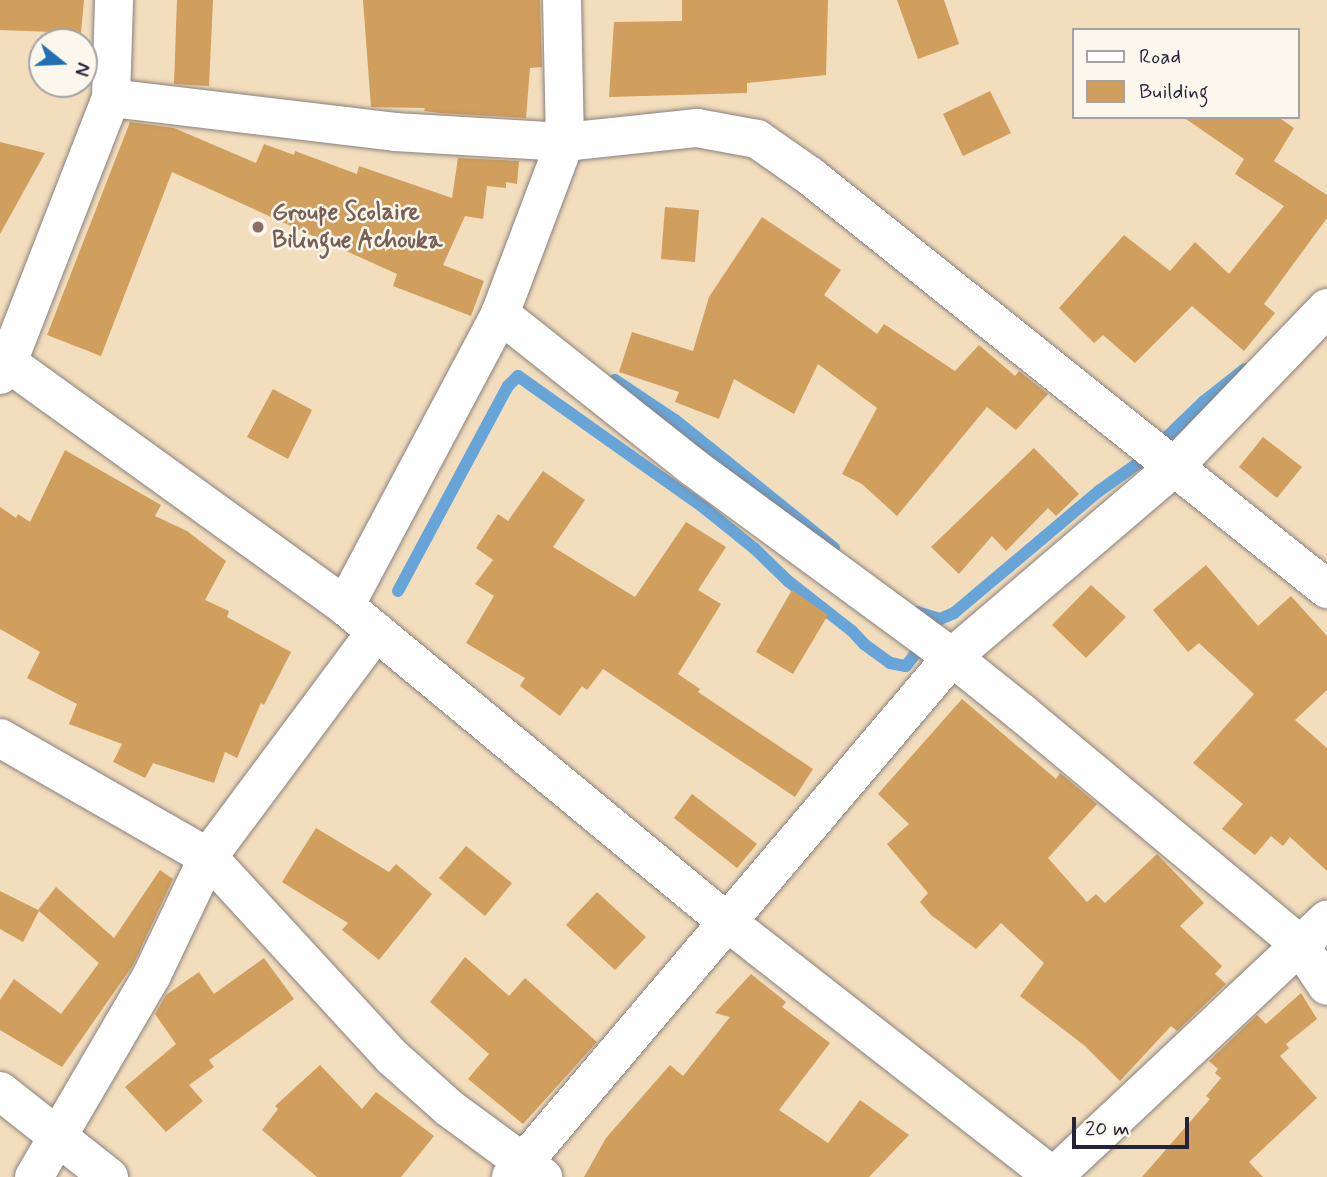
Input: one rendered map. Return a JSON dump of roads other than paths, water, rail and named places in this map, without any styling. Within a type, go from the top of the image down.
[{"type":"street","points":[[114,0],[111,98],[3,365],[345,606],[726,921],[1054,1177],[1313,932]]},
{"type":"street","points":[[345,606],[500,314],[565,142],[562,0]]},
{"type":"street","points":[[111,98],[395,132],[565,142],[697,128],[757,139],[810,176],[1327,589]]},
{"type":"street","points":[[0,738],[208,857],[391,1057],[526,1173],[726,921],[952,657],[1173,468],[1327,308]]},
{"type":"street","points":[[500,314],[693,467],[952,657],[1177,839],[1313,932],[1327,986]]},
{"type":"street","points":[[34,1177],[152,975],[208,857],[376,632]]},
{"type":"street","points":[[0,1091],[109,1177]]},
{"type":"waterway","points":[[917,612],[940,619],[954,613],[1099,491],[1144,459],[1203,402],[1245,369]]},
{"type":"waterway","points":[[398,591],[508,386],[518,376],[703,507],[755,549],[788,581],[890,663],[906,666],[924,642]]},
{"type":"waterway","points":[[615,380],[675,420],[834,548]]},
{"type":"place","name":"Groupe Scolaire Bilingue Achouka","points":[[258,227]]}]
